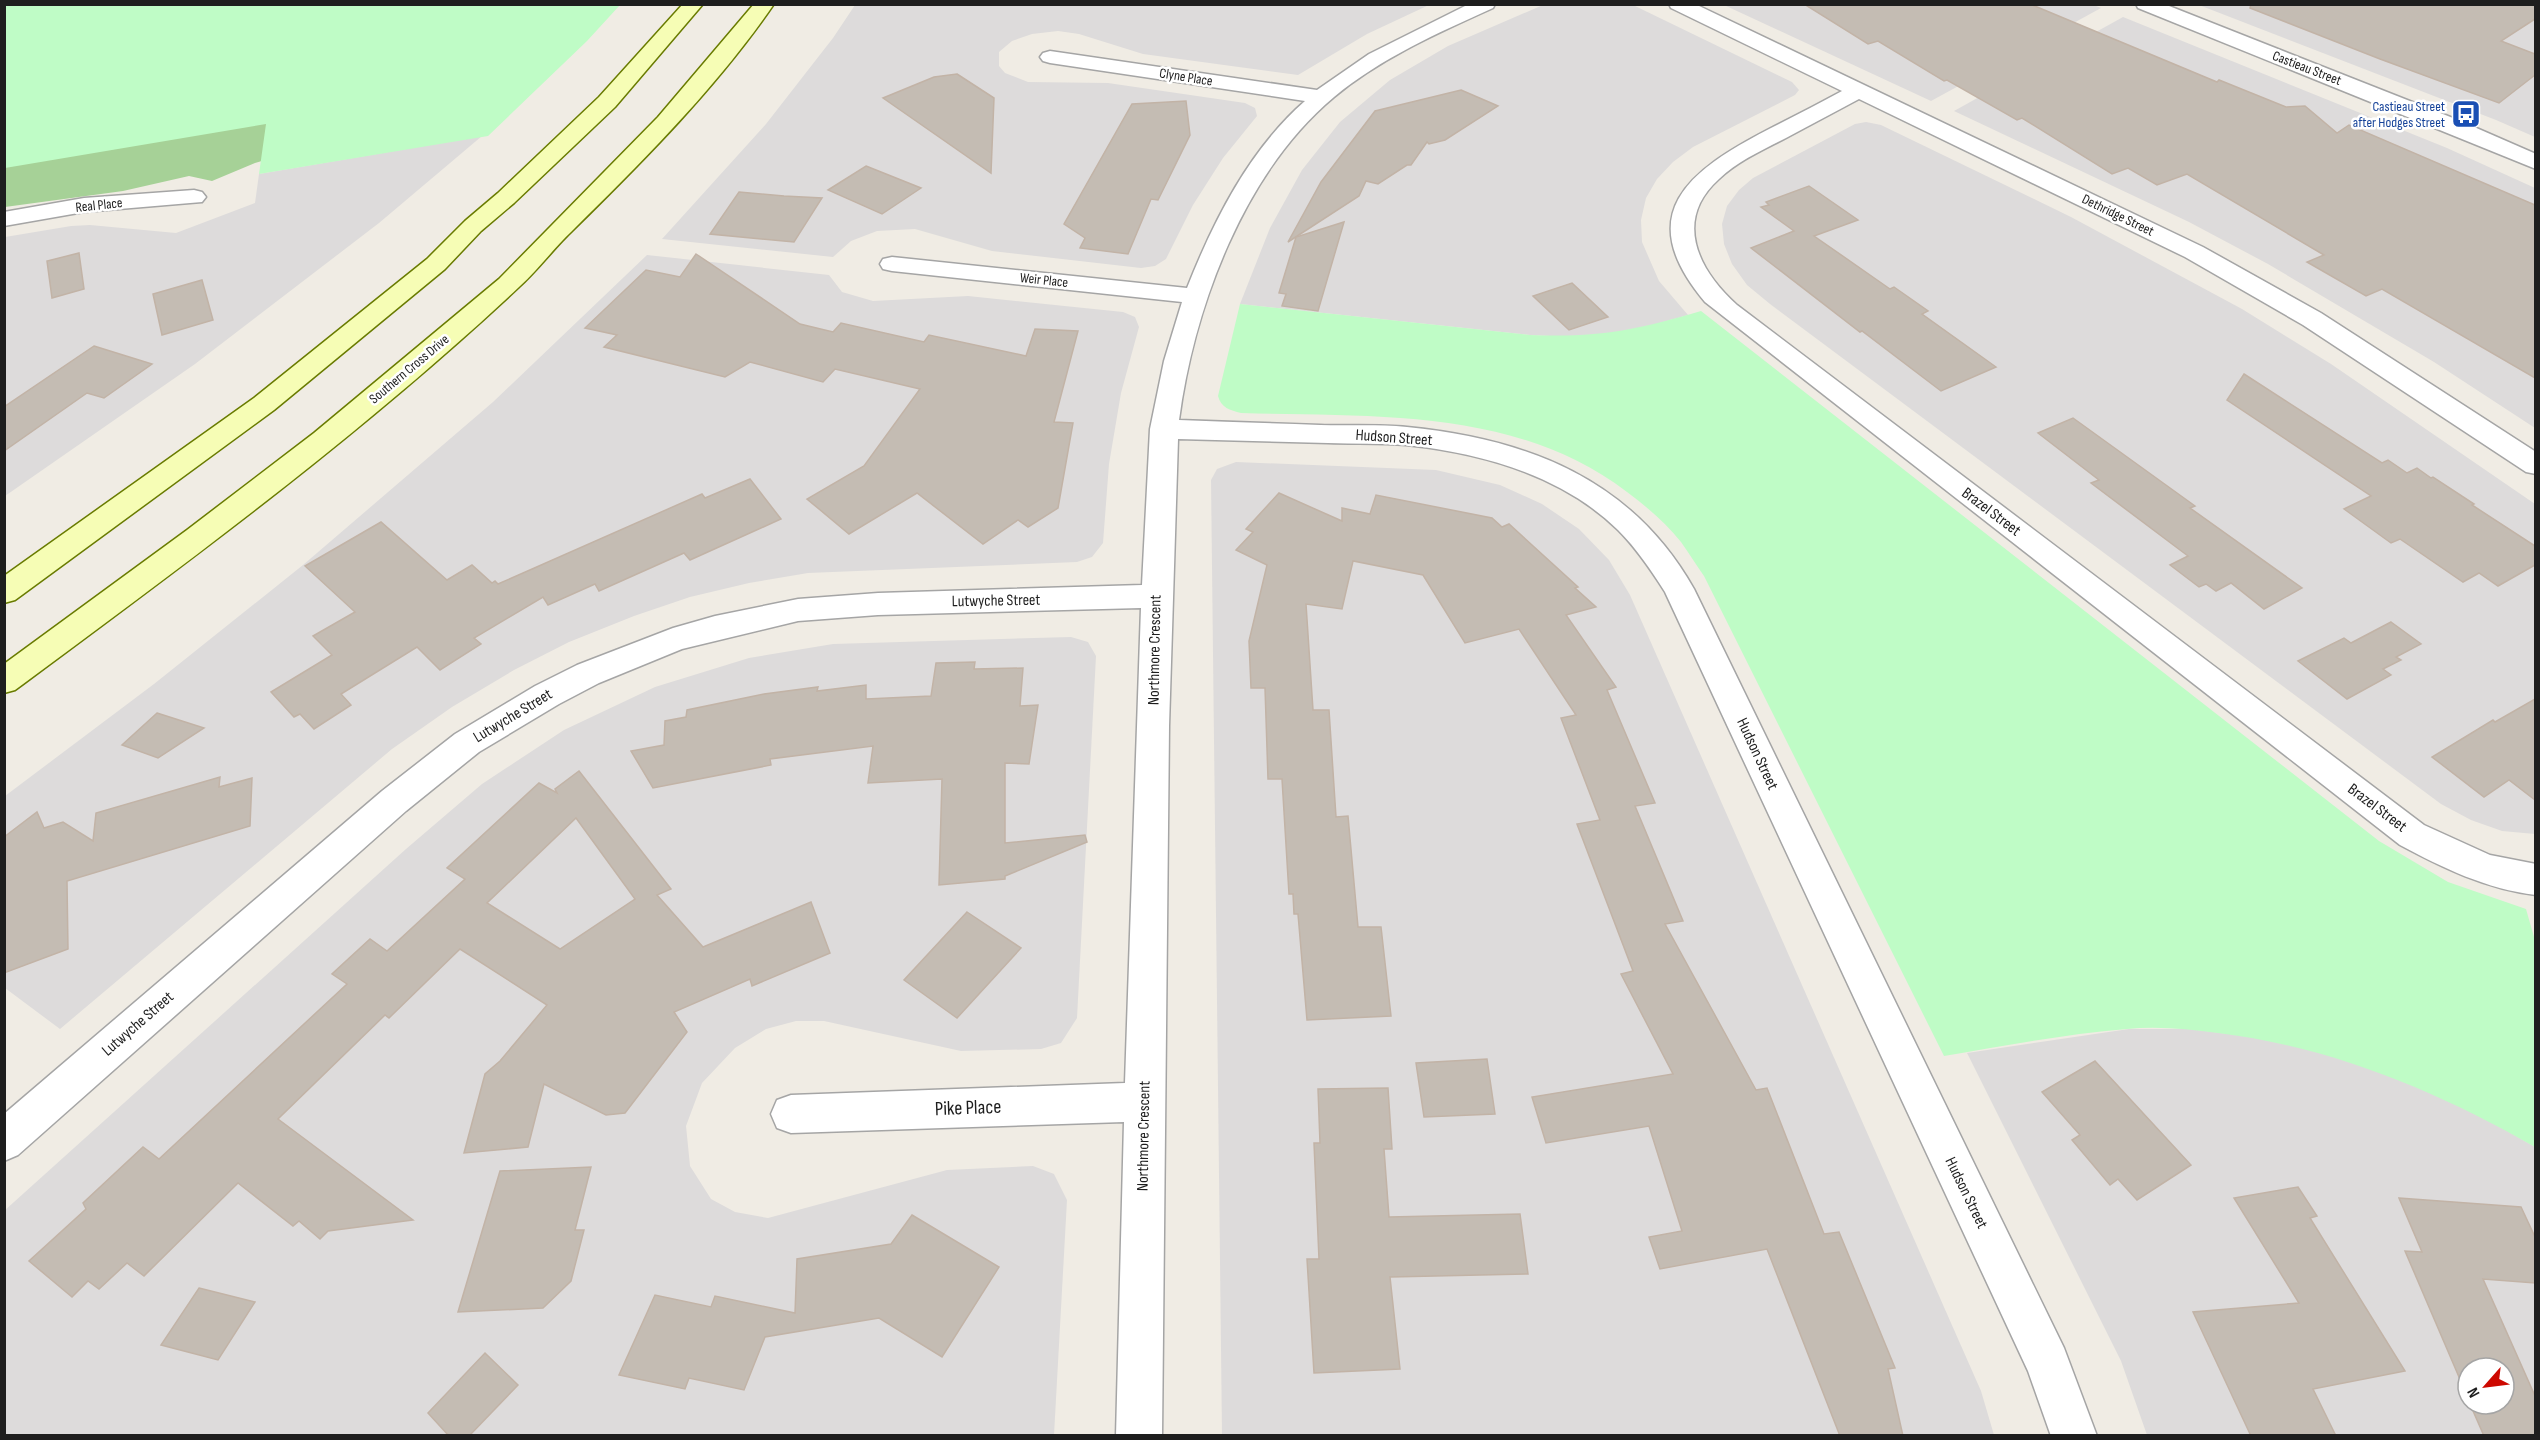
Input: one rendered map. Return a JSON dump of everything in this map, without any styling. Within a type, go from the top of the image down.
[{"type":"main road","points":[[4,591],[40,568],[264,404],[436,264],[473,226],[607,102],[694,4]]},
{"type":"main road","name":"Southern Cross Drive","points":[[4,681],[199,538],[419,362],[510,282],[554,235],[635,156],[727,54],[765,4]]},
{"type":"main road","points":[[4,580],[40,568]]},
{"type":"main road","points":[[4,657],[71,633]]},
{"type":"street","name":"Northmore Crescent","points":[[1139,1436],[1156,596],[1164,429],[1170,394],[1196,296],[1211,259],[1246,189],[1282,136],[1321,97],[1360,68],[1404,41],[1486,4]]},
{"type":"street","name":"Dethridge Street","points":[[1678,4],[2194,252],[2312,319],[2535,465]]},
{"type":"street","name":"Castieau Street","points":[[2145,4],[2450,124],[2535,162]]},
{"type":"street","name":"Clyne Place","points":[[1050,57],[1321,97]]},
{"type":"street","name":"Brazel Street","points":[[1859,91],[1731,158],[1704,180],[1694,192],[1682,218],[1682,247],[1695,276],[1728,310],[2412,835],[2465,863],[2523,879],[2535,880]]},
{"type":"street","name":"Real Place","points":[[4,219],[84,205],[194,197]]},
{"type":"street","name":"Weir Place","points":[[892,264],[1196,296]]},
{"type":"street","name":"Hudson Street","points":[[1164,429],[1404,436],[1470,445],[1531,463],[1560,475],[1586,489],[1632,524],[1666,566],[1679,589],[2048,1364],[2074,1436]]},
{"type":"street","name":"Lutwyche Street","points":[[4,1141],[394,801],[467,743],[547,695],[588,674],[673,640],[715,628],[798,610],[878,604],[1156,596]]},
{"type":"street","name":"Pike Place","points":[[791,1114],[1145,1102]]},
{"type":"shaded area","points":[[2091,4],[2101,8],[1931,101],[1724,5]]},
{"type":"shaded area","points":[[855,5],[1429,5],[1367,34],[1298,75],[1143,54],[1079,34],[1058,31],[1032,34],[1012,41],[999,52],[999,66],[1005,73],[1028,82],[1108,83],[1245,103],[1255,108],[1257,116],[1223,158],[1193,205],[1166,259],[1155,266],[1141,268],[992,251],[915,229],[877,231],[851,241],[833,257],[662,239],[766,124],[833,38]]},
{"type":"shaded area","points":[[1543,5],[1633,5],[1792,82],[1799,90],[1795,95],[1693,147],[1673,162],[1657,179],[1646,198],[1641,220],[1642,242],[1659,281],[1688,315],[1642,328],[1609,334],[1570,337],[1530,335],[1240,304],[1270,228],[1302,170],[1340,122],[1390,80],[1448,46]]},
{"type":"shaded area","points":[[2199,5],[2535,5],[2535,137],[2496,120]]},
{"type":"shaded area","points":[[2123,17],[2447,148],[2535,188],[2535,428],[2434,362],[2268,264],[2189,222],[1954,111]]},
{"type":"shaded area","points":[[1866,122],[1881,125],[2071,217],[2242,309],[2331,364],[2535,504],[2535,834],[2502,831],[2471,820],[2441,804],[1747,285],[1732,264],[1724,244],[1722,224],[1727,206],[1739,190],[1753,178],[1855,124]]},
{"type":"shaded area","points":[[482,136],[379,223],[195,364],[5,496],[5,237],[90,225],[176,233],[255,203],[259,174]]},
{"type":"shaded area","points":[[647,255],[829,275],[842,292],[873,301],[968,296],[1123,312],[1135,317],[1139,327],[1121,393],[1109,464],[1103,543],[1092,557],[1077,562],[808,573],[749,583],[690,597],[569,642],[514,670],[452,707],[392,749],[60,1029],[5,988],[5,796],[154,684],[303,565],[493,402]]},
{"type":"shaded area","points":[[1236,462],[1436,470],[1500,485],[1542,504],[1579,529],[1609,560],[1630,595],[1981,1391],[1994,1435],[1222,1435],[1211,480],[1217,469]]},
{"type":"shaded area","points":[[1071,637],[1088,642],[1096,656],[1077,1018],[1061,1043],[1041,1049],[961,1051],[824,1021],[796,1021],[766,1029],[735,1048],[702,1083],[686,1126],[690,1166],[711,1199],[735,1212],[768,1218],[947,1170],[1033,1166],[1054,1174],[1067,1200],[1054,1435],[5,1435],[4,1211],[406,849],[482,784],[564,730],[655,687],[749,658],[833,644]]},
{"type":"shaded area","points":[[2129,1029],[2189,1029],[2254,1037],[2324,1053],[2407,1082],[2487,1119],[2535,1147],[2535,1435],[2147,1435],[2121,1361],[1967,1053]]},
{"type":"green space","points":[[5,4],[620,5],[587,41],[488,136],[259,174],[266,124],[5,168]]},
{"type":"green space","points":[[324,109],[320,144],[255,163],[212,181],[189,176],[123,191],[5,207],[5,166]]},
{"type":"green space","points":[[1240,304],[1554,336],[1597,334],[1636,328],[1701,311],[2379,841],[2448,882],[2526,909],[2536,944],[2535,1147],[2460,1108],[2382,1074],[2302,1049],[2218,1033],[2172,1028],[2127,1029],[2058,1037],[1944,1056],[1704,576],[1669,528],[1627,492],[1584,464],[1538,444],[1491,431],[1442,422],[1392,417],[1241,413],[1226,408],[1218,396]]},
{"type":"building","points":[[1804,4],[2030,4],[2217,82],[2219,80],[2286,107],[2305,106],[2337,133],[2349,125],[2535,205],[2535,378],[2382,289],[2366,296],[2307,262],[2324,255],[2187,174],[2157,185],[2128,168],[2112,174],[2022,118],[2017,120],[1947,80],[1944,81],[1878,41],[1868,44]]},
{"type":"building","points":[[2251,4],[2535,4],[2535,19],[2501,41],[2535,54],[2535,75],[2499,103],[2250,8]]},
{"type":"building","points":[[957,74],[994,98],[991,173],[883,98],[934,77]]},
{"type":"building","points":[[1461,90],[1498,106],[1445,140],[1429,144],[1427,142],[1411,165],[1407,165],[1378,184],[1366,181],[1359,196],[1288,242],[1321,182],[1375,111]]},
{"type":"building","points":[[1186,101],[1190,135],[1158,200],[1151,199],[1128,254],[1080,248],[1085,238],[1064,224],[1132,104]]},
{"type":"building","points":[[866,166],[921,188],[882,214],[828,190]]},
{"type":"building","points":[[1809,186],[1858,220],[1814,236],[1890,289],[1894,287],[1928,311],[1922,314],[1996,367],[1941,391],[1751,248],[1794,231],[1761,207],[1769,205],[1766,202]]},
{"type":"building","points":[[739,192],[822,198],[794,242],[710,234]]},
{"type":"building","points":[[1344,222],[1318,311],[1282,306],[1286,294],[1279,293],[1296,237]]},
{"type":"building","points":[[79,253],[84,289],[52,298],[47,261]]},
{"type":"building","points":[[696,254],[800,324],[833,332],[841,323],[924,342],[929,335],[1026,356],[1035,329],[1078,331],[1054,422],[1073,423],[1058,508],[1028,527],[1018,520],[983,544],[917,493],[849,534],[807,499],[864,466],[920,389],[835,369],[823,382],[750,362],[725,377],[604,347],[617,335],[585,328],[646,270],[680,277]]},
{"type":"building","points":[[202,280],[213,320],[162,335],[153,294]]},
{"type":"building","points":[[1572,283],[1608,317],[1569,330],[1533,296]]},
{"type":"building","points":[[94,346],[152,364],[104,398],[87,393],[4,451],[4,407]]},
{"type":"building","points":[[2244,374],[2382,463],[2388,460],[2407,473],[2417,468],[2431,478],[2433,477],[2535,546],[2535,565],[2498,586],[2479,573],[2463,582],[2400,539],[2391,543],[2344,509],[2371,496],[2227,400]]},
{"type":"building","points":[[2073,418],[2195,506],[2190,508],[2302,588],[2264,609],[2231,583],[2216,591],[2206,584],[2199,587],[2170,565],[2188,556],[2091,483],[2099,480],[2038,433]]},
{"type":"building","points":[[750,479],[781,519],[690,560],[684,553],[599,591],[595,584],[548,605],[543,597],[474,638],[481,644],[440,670],[417,647],[341,694],[351,705],[314,729],[300,714],[294,717],[271,692],[332,655],[313,636],[355,612],[305,566],[381,522],[447,580],[472,565],[492,583],[495,581],[498,584],[702,494],[705,498]]},
{"type":"building","points":[[1279,493],[1342,521],[1342,508],[1370,514],[1376,495],[1492,518],[1502,527],[1509,524],[1578,587],[1575,588],[1596,607],[1566,615],[1616,687],[1607,690],[1655,803],[1635,806],[1683,921],[1665,924],[1756,1090],[1767,1088],[1824,1234],[1839,1232],[1895,1368],[1888,1369],[1903,1436],[1840,1436],[1767,1249],[1660,1269],[1649,1237],[1682,1231],[1649,1126],[1546,1143],[1532,1097],[1673,1074],[1621,974],[1633,971],[1577,824],[1600,820],[1561,718],[1576,715],[1519,629],[1465,643],[1423,575],[1353,561],[1342,609],[1306,604],[1313,710],[1329,710],[1336,817],[1348,816],[1358,927],[1381,927],[1391,1016],[1307,1020],[1298,914],[1294,914],[1293,894],[1289,894],[1282,779],[1268,779],[1265,688],[1251,688],[1249,641],[1267,565],[1236,550],[1253,532],[1246,529]]},
{"type":"building","points":[[2391,622],[2421,644],[2396,657],[2401,660],[2383,669],[2391,675],[2347,699],[2298,661],[2344,638],[2351,643]]},
{"type":"building","points":[[975,662],[974,669],[1023,668],[1020,706],[1038,705],[1029,764],[1005,763],[1005,843],[1085,835],[1087,842],[1005,876],[1005,879],[939,885],[942,779],[868,783],[873,746],[770,759],[771,765],[653,788],[631,751],[664,745],[665,721],[686,717],[687,710],[764,694],[818,687],[817,691],[866,685],[866,699],[931,696],[936,663]]},
{"type":"building","points":[[2535,699],[2535,800],[2509,780],[2484,797],[2432,757],[2493,720],[2495,722]]},
{"type":"building","points":[[157,713],[204,728],[158,758],[122,745]]},
{"type":"building","points":[[579,771],[671,889],[657,895],[703,947],[811,902],[830,953],[752,986],[750,979],[674,1012],[687,1032],[625,1113],[606,1115],[544,1084],[528,1147],[464,1153],[485,1074],[500,1061],[547,1005],[460,949],[389,1018],[385,1015],[278,1119],[413,1220],[328,1231],[320,1239],[299,1221],[293,1226],[238,1183],[144,1276],[127,1263],[99,1289],[88,1281],[72,1297],[29,1261],[86,1209],[83,1203],[143,1147],[159,1159],[347,984],[332,974],[370,939],[387,951],[465,879],[447,868],[539,783],[557,793],[555,789]],"holes":[[[576,818],[635,899],[560,949],[487,903]]]},
{"type":"building","points":[[220,777],[219,787],[252,778],[250,826],[67,881],[68,949],[4,973],[4,837],[37,812],[44,828],[63,822],[93,841],[96,813]]},
{"type":"building","points":[[967,912],[1021,948],[957,1018],[904,980]]},
{"type":"building","points":[[1487,1059],[1495,1114],[1424,1117],[1416,1063]]},
{"type":"building","points":[[2095,1061],[2191,1165],[2137,1200],[2118,1179],[2110,1185],[2072,1140],[2080,1135],[2042,1092]]},
{"type":"building","points":[[1388,1088],[1392,1149],[1384,1149],[1389,1217],[1520,1214],[1528,1274],[1390,1277],[1400,1369],[1314,1373],[1307,1259],[1319,1259],[1314,1143],[1320,1143],[1318,1089]]},
{"type":"building","points":[[591,1167],[575,1230],[584,1230],[571,1281],[543,1308],[458,1312],[500,1171]]},
{"type":"building","points":[[2298,1187],[2317,1216],[2310,1218],[2405,1371],[2313,1389],[2336,1436],[2251,1436],[2193,1312],[2299,1303],[2234,1198]]},
{"type":"building","points":[[2399,1198],[2521,1207],[2535,1237],[2535,1283],[2483,1279],[2535,1396],[2535,1436],[2484,1436],[2475,1416],[2516,1416],[2516,1356],[2456,1356],[2456,1370],[2405,1251],[2422,1252]]},
{"type":"building","points":[[912,1215],[999,1267],[942,1357],[879,1318],[765,1337],[744,1390],[689,1378],[685,1389],[619,1375],[655,1295],[711,1307],[715,1296],[795,1313],[797,1259],[891,1244]]},
{"type":"building","points":[[199,1288],[255,1302],[218,1360],[161,1345]]},
{"type":"building","points":[[485,1353],[518,1385],[469,1436],[449,1436],[428,1413]]},
{"type":"place","name":"Castieau Street after Hodges Street","points":[[2466,114]]}]
